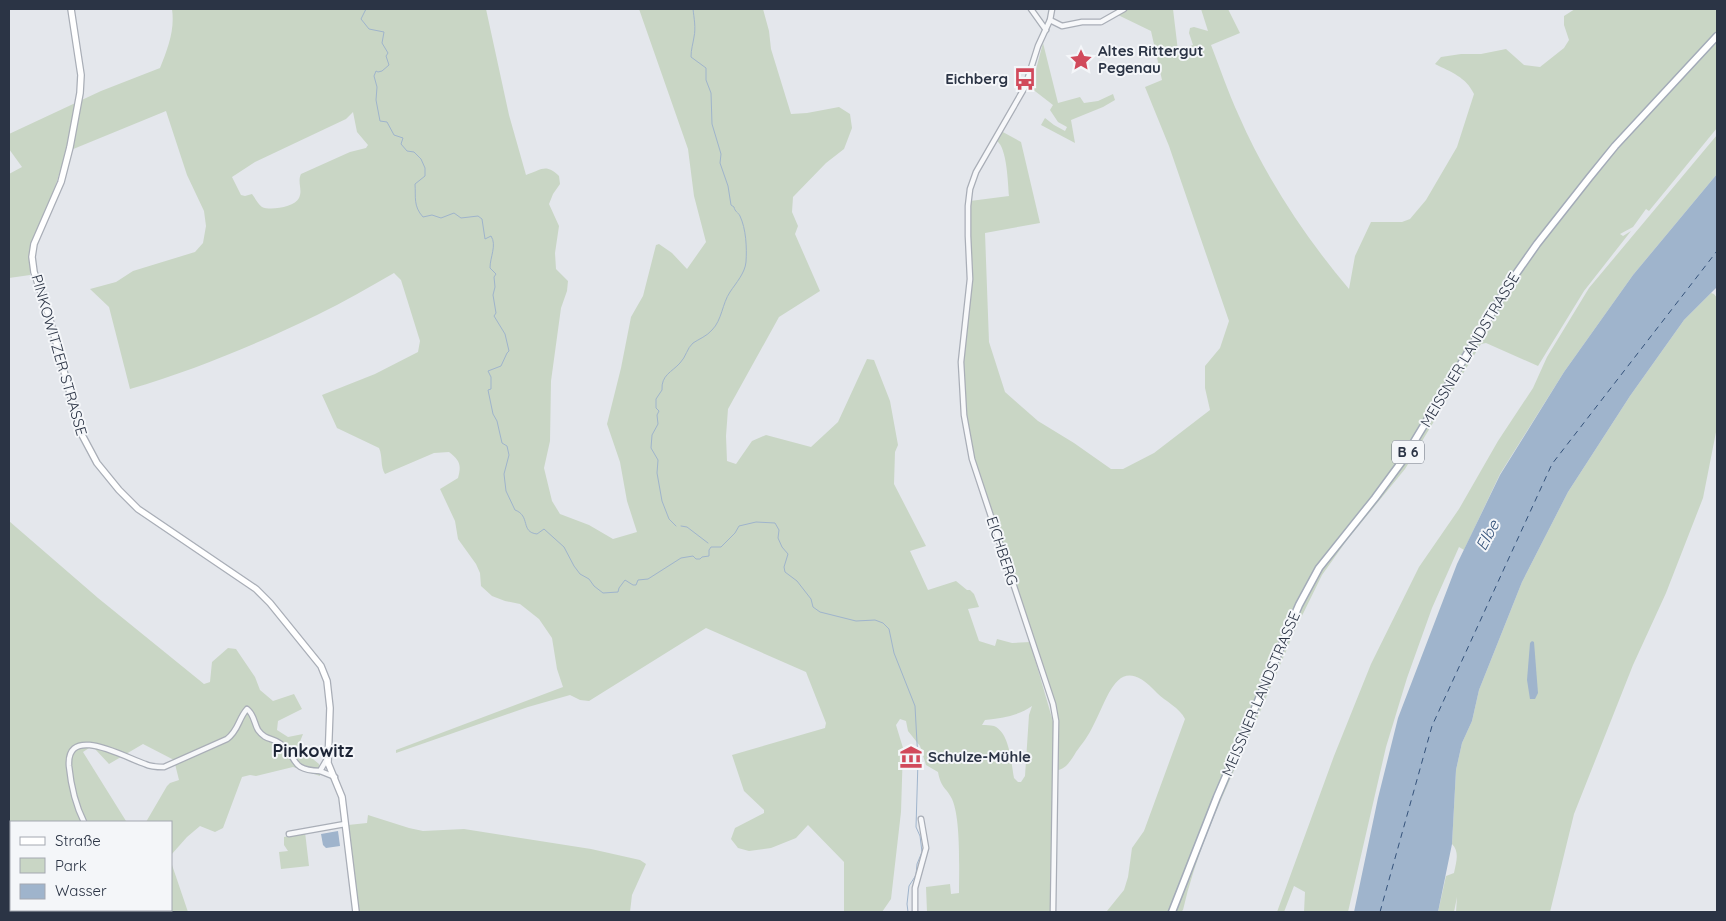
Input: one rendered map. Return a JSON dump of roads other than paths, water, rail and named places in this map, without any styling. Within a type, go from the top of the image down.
[{"type":"main road","name":"MEISSNER LANDSTRASSE","points":[[1172,912],[1217,797],[1299,605],[1319,568],[1403,460],[1511,281],[1538,244],[1616,146],[1717,36]]},
{"type":"street","name":"PINKOWITZER STRASSE","points":[[71,9],[81,75],[80,93],[61,182],[34,244],[32,257],[34,272],[48,313],[81,433],[96,463],[138,509],[256,589],[321,666],[329,692],[328,758]]},
{"type":"street","points":[[1031,9],[1046,30]]},
{"type":"street","name":"EICHBERG","points":[[1052,9],[1050,20],[1025,86],[976,172],[970,189],[968,236],[970,279],[961,362],[964,415],[972,459],[1051,699],[1056,721],[1054,912]]},
{"type":"street","points":[[1050,20],[1062,26],[1082,22],[1101,22],[1124,9]]},
{"type":"street","points":[[84,821],[74,795],[69,758],[71,751],[79,745],[92,745],[144,764],[164,767],[227,739],[235,733],[243,714],[248,709],[256,728],[264,738],[278,741],[300,767],[308,771],[328,770]]},
{"type":"street","points":[[328,758],[328,770],[334,777],[342,797],[356,912]]},
{"type":"street","points":[[320,771],[328,758]]},
{"type":"street","points":[[916,912],[914,888],[926,848],[921,819]]},
{"type":"street","points":[[289,834],[345,824]]},
{"type":"water","name":"Elbe","points":[[1717,174],[1717,287],[1684,320],[1630,396],[1568,492],[1522,582],[1479,690],[1472,721],[1462,743],[1456,770],[1452,844],[1438,912],[1354,912],[1378,798],[1398,718],[1457,564],[1500,475],[1564,372],[1633,275]]},
{"type":"water","points":[[1534,642],[1538,693],[1535,699],[1530,699],[1527,680],[1530,643]]},
{"type":"water","points":[[338,831],[340,846],[326,848],[323,845],[321,834]]},
{"type":"waterway","points":[[366,9],[361,19],[369,29],[384,32],[382,43],[388,53],[386,56],[389,65],[382,71],[376,71],[374,76],[377,87],[376,100],[380,121],[387,122],[394,135],[403,138],[401,144],[407,151],[414,152],[421,159],[425,168],[425,176],[415,184],[416,201],[420,213],[423,217],[432,215],[441,218],[454,213],[461,218],[478,216],[482,219],[485,239],[491,236],[493,240],[490,268],[496,274],[494,277],[495,287],[493,295],[496,313],[494,316],[505,334],[509,351],[501,366],[488,371],[491,377],[491,389],[488,390],[502,443],[507,446],[509,455],[504,474],[506,491],[515,510],[523,516],[527,527],[532,533],[537,534],[544,529],[564,547],[580,574],[589,579],[603,593],[618,592],[625,580],[636,585],[638,580],[648,579],[681,558],[693,556],[696,559],[700,559],[709,556],[711,547],[721,547],[735,533],[739,526],[756,522],[775,523],[779,530],[778,538],[788,554],[784,567],[785,572],[797,581],[811,599],[813,607],[820,612],[856,621],[875,620],[883,623],[889,629],[894,653],[915,706],[918,761],[916,827],[920,836],[922,852],[917,864],[916,875],[909,886],[908,912]]},
{"type":"waterway","points":[[676,526],[669,519],[662,501],[657,473],[658,460],[651,448],[652,435],[658,424],[657,415],[659,411],[656,408],[656,399],[662,390],[665,377],[682,361],[691,345],[708,334],[715,326],[727,297],[740,278],[746,262],[744,227],[740,216],[731,205],[728,186],[720,163],[721,154],[712,124],[711,93],[706,80],[706,68],[691,57],[695,30],[693,9]]},
{"type":"waterway","points":[[681,526],[687,527],[708,543]]},
{"type":"place","name":"Altes Rittergut Pegenau","points":[[1081,60]]},
{"type":"place","name":"Eichberg","points":[[1025,79]]},
{"type":"place","name":"Schulze-Mühle","points":[[911,757]]},
{"type":"district","name":"Pinkowitz","points":[[313,751]]}]
